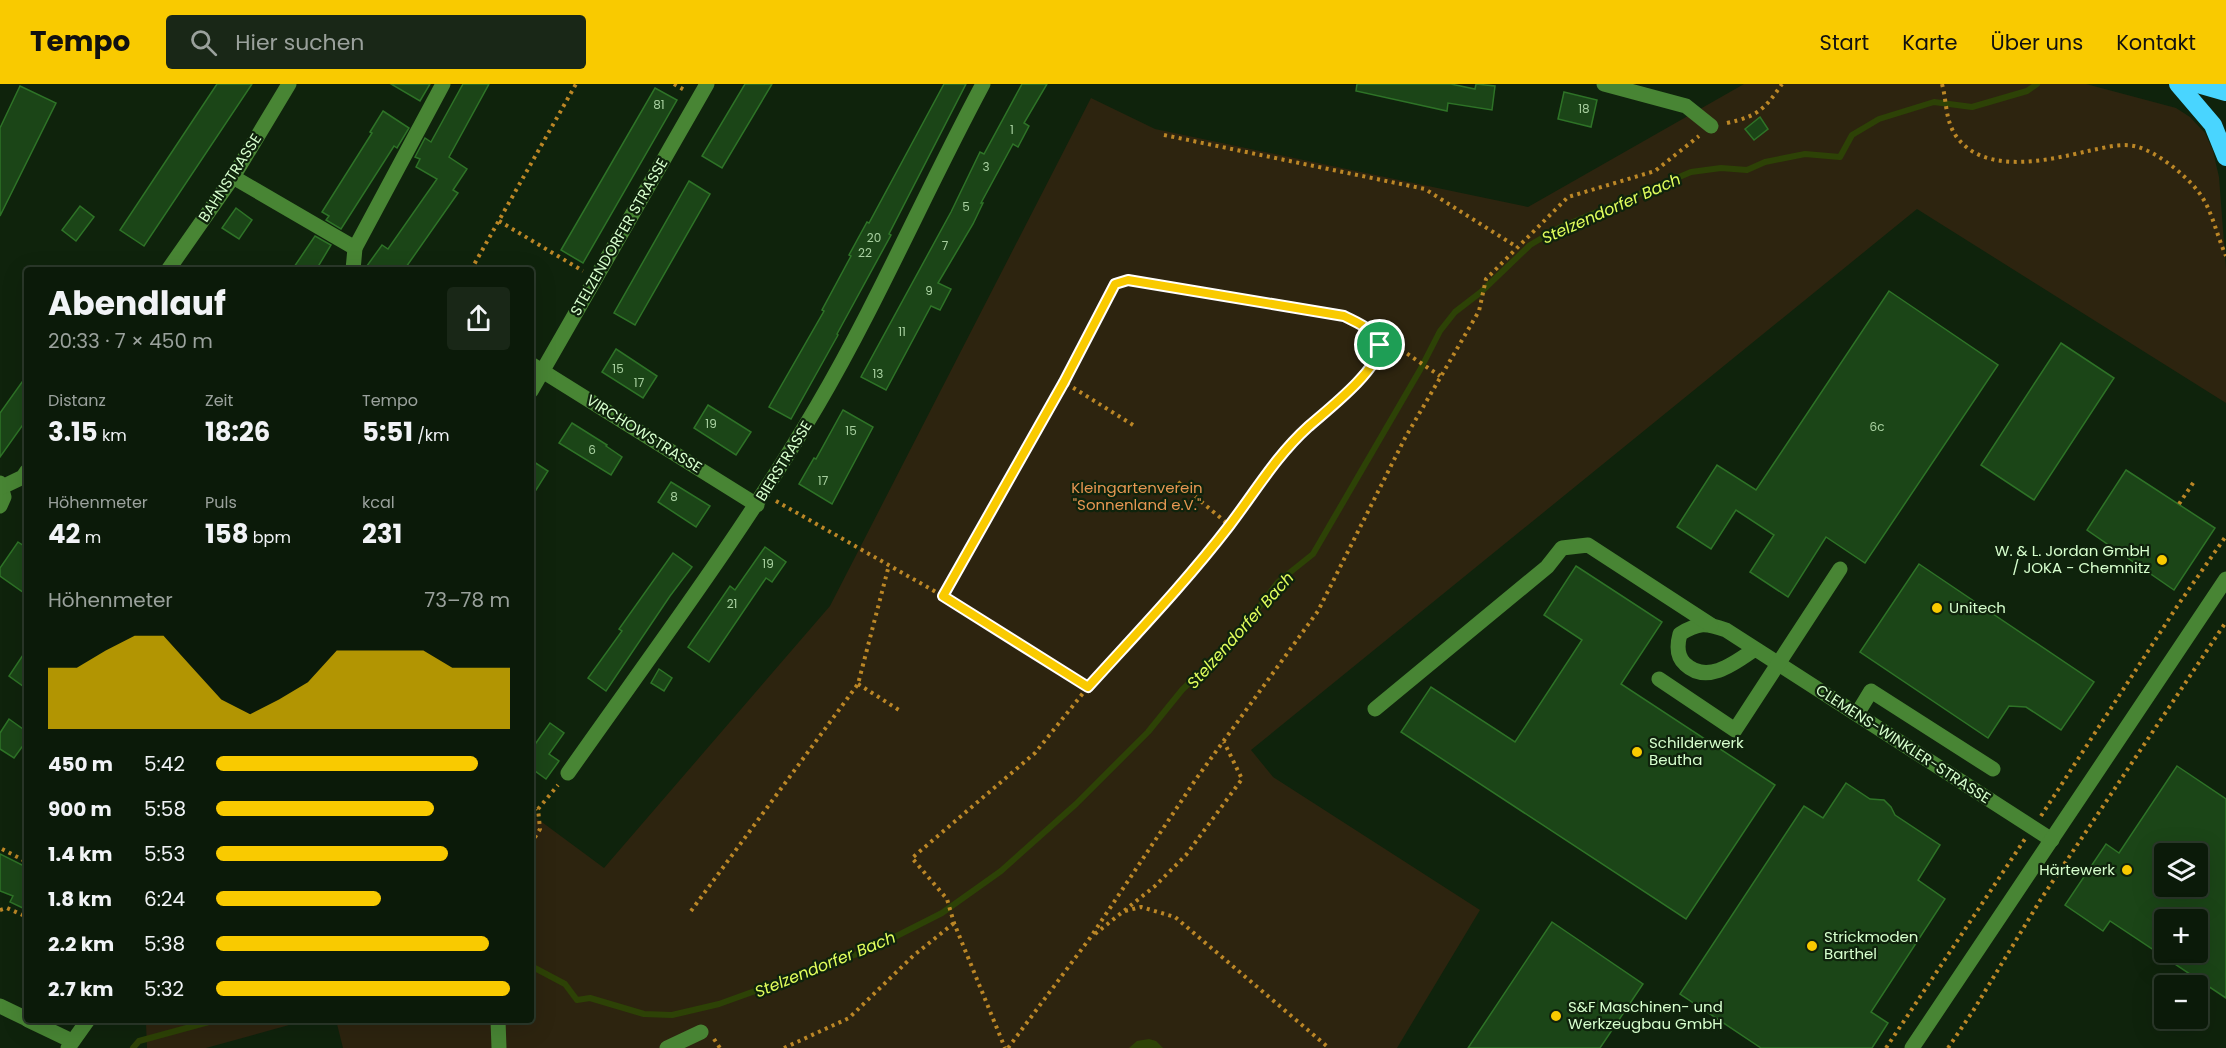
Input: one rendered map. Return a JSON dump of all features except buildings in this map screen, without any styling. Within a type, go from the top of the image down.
[{"type":"highway","points":[[2178,84],[2213,125],[2226,157]]},
{"type":"highway","points":[[2198,84],[2226,92]]},
{"type":"street","name":"BAHNSTRASSE","points":[[170,267],[233,177],[289,84]]},
{"type":"street","points":[[353,267],[355,248],[443,84]]},
{"type":"street","name":"STELZENDORFER STRASSE","points":[[537,368],[596,279],[707,84]]},
{"type":"street","name":"BIERSTRASSE","points":[[568,773],[760,499],[818,405],[868,313],[983,84]]},
{"type":"street","points":[[1604,84],[1686,106],[1711,126]]},
{"type":"street","points":[[233,177],[355,248]]},
{"type":"street","name":"VIRCHOWSTRASSE","points":[[537,368],[760,499]]},
{"type":"street","points":[[0,506],[4,497],[1,485],[24,475]]},
{"type":"street","name":"CLEMENS-WINKLER-STRASSE","points":[[1375,709],[1547,567],[1562,548],[1588,545],[1711,625],[1726,630],[1755,648],[2052,840]]},
{"type":"street","points":[[1659,679],[1735,730],[1840,570]]},
{"type":"street","points":[[1912,1048],[2226,579]]},
{"type":"street","points":[[1711,625],[1698,624],[1680,634],[1677,645],[1680,659],[1692,671],[1710,673],[1730,666],[1755,648]]},
{"type":"street","points":[[1857,714],[1871,691],[1993,769]]},
{"type":"street","points":[[0,1006],[24,1018]]},
{"type":"street","points":[[33,1023],[70,1045],[86,1023]]},
{"type":"street","points":[[498,1023],[499,1048]]},
{"type":"street","points":[[667,1048],[701,1032]]},
{"type":"path","points":[[473,267],[576,84]]},
{"type":"path","points":[[1006,1048],[1090,938],[1224,741],[1318,611],[1404,438],[1479,311],[1486,279],[1568,197],[1655,171],[1711,126],[1744,119],[1766,108],[1782,84]]},
{"type":"path","points":[[1942,84],[1947,115],[1955,134],[1963,145],[1978,156],[1998,161],[2032,161],[2119,145],[2137,147],[2174,169],[2195,188],[2205,201],[2226,256]]},
{"type":"path","points":[[1164,135],[1425,189],[1517,247]]},
{"type":"path","points":[[499,221],[596,279]]},
{"type":"path","points":[[943,596],[1064,382],[1115,284],[1128,280],[1344,316],[1376,336],[1380,345],[1376,361],[1351,388],[1300,434],[1269,468],[1230,525],[1189,575],[1088,687],[1035,753],[912,858],[947,899],[954,923],[1006,1048]]},
{"type":"path","points":[[1380,345],[1393,344],[1440,376]]},
{"type":"path","points":[[1064,382],[1133,425]]},
{"type":"path","points":[[2179,504],[2194,480]]},
{"type":"path","points":[[1178,482],[1230,525]]},
{"type":"path","points":[[760,499],[943,596],[1088,687]]},
{"type":"path","points":[[1886,1048],[2178,605],[2226,536]]},
{"type":"path","points":[[691,911],[858,684],[889,566]]},
{"type":"path","points":[[1948,1048],[2041,899],[2226,622]]},
{"type":"path","points":[[858,684],[899,710]]},
{"type":"path","points":[[1090,938],[1155,886],[1186,855],[1242,779],[1224,741]]},
{"type":"path","points":[[534,839],[540,829],[538,809],[568,773]]},
{"type":"path","points":[[534,806],[538,809]]},
{"type":"path","points":[[2,849],[24,860]]},
{"type":"path","points":[[1121,912],[1141,907],[1175,917],[1329,1048]]},
{"type":"path","points":[[0,910],[7,908],[24,916]]},
{"type":"path","points":[[784,1048],[849,1018],[914,956],[954,923]]},
{"type":"green space","name":"Kleingartenverein \"Sonnenland e.V.\"","points":[[1744,84],[2086,84],[2176,108],[2190,117],[2205,133],[2213,151],[2219,177],[2226,269],[2226,403],[1917,209],[1251,750],[1273,777],[1480,910],[1397,1048],[343,1048],[337,1023],[534,1023],[534,816],[604,868],[830,606],[1091,98],[1155,129],[1528,207]]},
{"type":"green space","points":[[146,1023],[296,1023],[206,1048],[147,1048]]},
{"type":"shaded area","points":[[1149,1039],[1156,1041],[1163,1048],[1129,1048],[1137,1041]]},
{"type":"waterway","name":"Stelzendorfer Bach","points":[[534,968],[565,984],[577,1000],[590,998],[644,1014],[672,1015],[719,1004],[871,949],[942,913],[1001,871],[1076,804],[1148,732],[1182,690],[1238,635],[1278,582],[1313,554],[1420,370],[1440,331],[1455,312],[1481,292],[1530,245],[1559,228],[1691,172],[1721,168],[1747,170],[1765,162],[1805,154],[1840,157],[1852,135],[1879,119],[1934,102],[1972,107],[2027,91],[2037,84]]},
{"type":"waterway","name":"Stelzendorfer Bach","points":[[133,1048],[139,1041],[205,1023]]},
{"type":"place","name":"W. & L. Jordan GmbH / JOKA - Chemnitz","points":[[2162,560]]},
{"type":"place","name":"Unitech","points":[[1937,608]]},
{"type":"place","name":"Schilderwerk Beutha","points":[[1637,752]]},
{"type":"place","name":"Härtewerk","points":[[2127,870]]},
{"type":"place","name":"Strickmoden Barthel","points":[[1812,946]]},
{"type":"place","name":"S&F Maschinen- und Werkzeugbau GmbH","points":[[1556,1016]]},
{"type":"route","points":[[1128,280],[1344,316],[1376,336],[1380,345],[1376,361],[1351,388],[1300,434],[1269,468],[1230,525],[1189,575],[1088,687],[943,596],[1064,382],[1115,284],[1128,280]]}]
